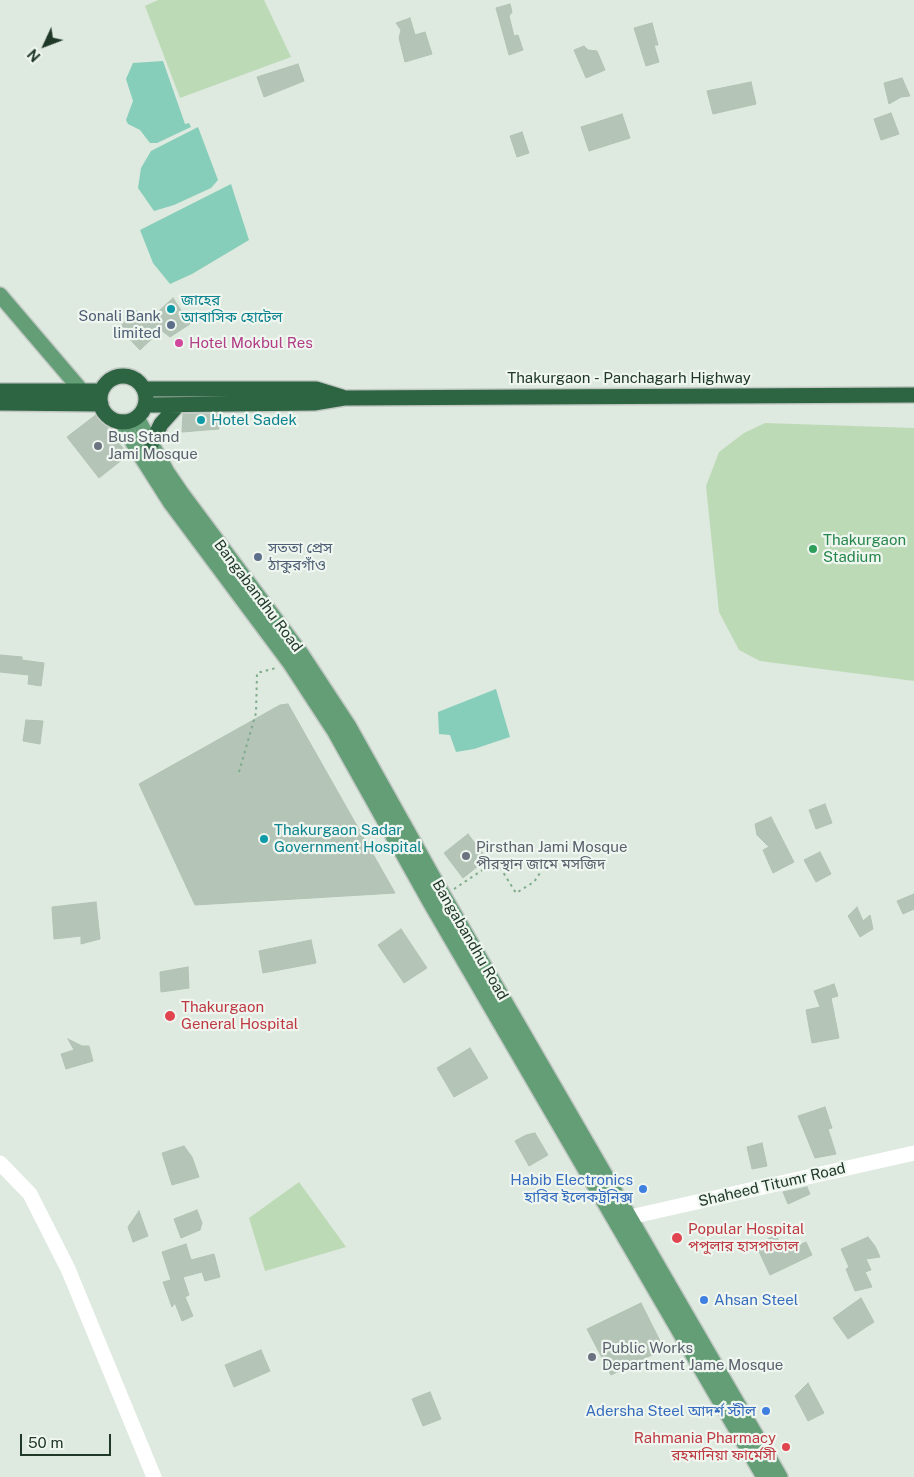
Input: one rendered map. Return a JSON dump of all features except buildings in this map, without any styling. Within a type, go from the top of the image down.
[{"type":"highway","points":[[117,376],[128,376],[138,380],[145,389],[147,397],[146,405],[137,418],[122,422],[112,419],[105,413],[101,397],[107,382],[117,376]]},
{"type":"highway","name":"Thakurgaon - Panchagarh Highway","points":[[145,389],[316,390],[344,398]]},
{"type":"highway","points":[[0,391],[81,390],[101,397]]},
{"type":"highway","name":"Thakurgaon - Panchagarh Highway","points":[[146,405],[314,404],[344,398],[914,395]]},
{"type":"highway","points":[[0,403],[101,397]]},
{"type":"highway","points":[[151,444],[164,418],[178,405]]},
{"type":"main road","points":[[0,295],[81,390]]},
{"type":"main road","name":"Bangabandhu Road","points":[[137,418],[182,494],[302,655],[348,725],[443,895],[780,1477]]},
{"type":"main road","name":"Bangabandhu Road","points":[[122,422],[137,450],[170,502],[290,663],[335,732],[435,910],[764,1477]]},
{"type":"street","name":"Shaheed Titumr Road","points":[[630,1218],[914,1153]]},
{"type":"street","points":[[0,1162],[30,1194],[68,1269],[154,1477]]},
{"type":"path","points":[[239,772],[256,713],[257,673],[290,663]]},
{"type":"path","points":[[443,895],[496,861],[516,892],[534,882],[544,867]]},
{"type":"shaded area","points":[[158,0],[264,0],[291,57],[180,98],[145,6]]},
{"type":"shaded area","points":[[163,61],[185,124],[189,123],[191,127],[157,143],[150,143],[140,130],[128,124],[126,120],[133,101],[126,79],[133,63]]},
{"type":"shaded area","points":[[198,127],[218,180],[211,188],[174,205],[154,211],[138,188],[141,168],[151,151]]},
{"type":"shaded area","points":[[231,184],[249,240],[192,274],[170,284],[153,263],[140,230]]},
{"type":"shaded area","name":"Thakurgaon Stadium","points":[[765,423],[914,428],[914,681],[760,661],[739,650],[719,612],[706,486],[719,452],[744,433]]},
{"type":"shaded area","points":[[496,689],[510,737],[474,749],[456,752],[450,735],[439,734],[438,712]]},
{"type":"shaded area","points":[[299,1182],[346,1247],[265,1271],[249,1218]]},
{"type":"place","name":"জাহের আবাসিক হোটেল","points":[[171,309]]},
{"type":"place","name":"Sonali Bank limited","points":[[171,325]]},
{"type":"place","name":"Hotel Mokbul Res","points":[[179,343]]},
{"type":"place","name":"Hotel Sadek","points":[[201,420]]},
{"type":"place","name":"Bus Stand Jami Mosque","points":[[98,446]]},
{"type":"place","name":"Thakurgaon Stadium","points":[[813,549]]},
{"type":"place","name":"সততা প্রেস ঠাকুরগাঁও","points":[[258,557]]},
{"type":"place","name":"Thakurgaon Sadar Government Hospital","points":[[264,839]]},
{"type":"place","name":"Pirsthan Jami Mosque পীরস্থান জামে মসজিদ","points":[[466,856]]},
{"type":"place","name":"Thakurgaon General Hospital","points":[[170,1016]]},
{"type":"place","name":"Habib Electronics হাবিব ইলেকট্রনিক্স","points":[[643,1189]]},
{"type":"place","name":"Popular Hospital পপুলার হাসপাতাল","points":[[677,1238]]},
{"type":"place","name":"Ahsan Steel","points":[[704,1300]]},
{"type":"place","name":"Public Works Department Jame Mosque","points":[[592,1357]]},
{"type":"place","name":"Adersha Steel আদর্শ স্টীল","points":[[766,1411]]},
{"type":"place","name":"Rahmania Pharmacy রহমানিয়া ফার্মেসী","points":[[786,1447]]}]
